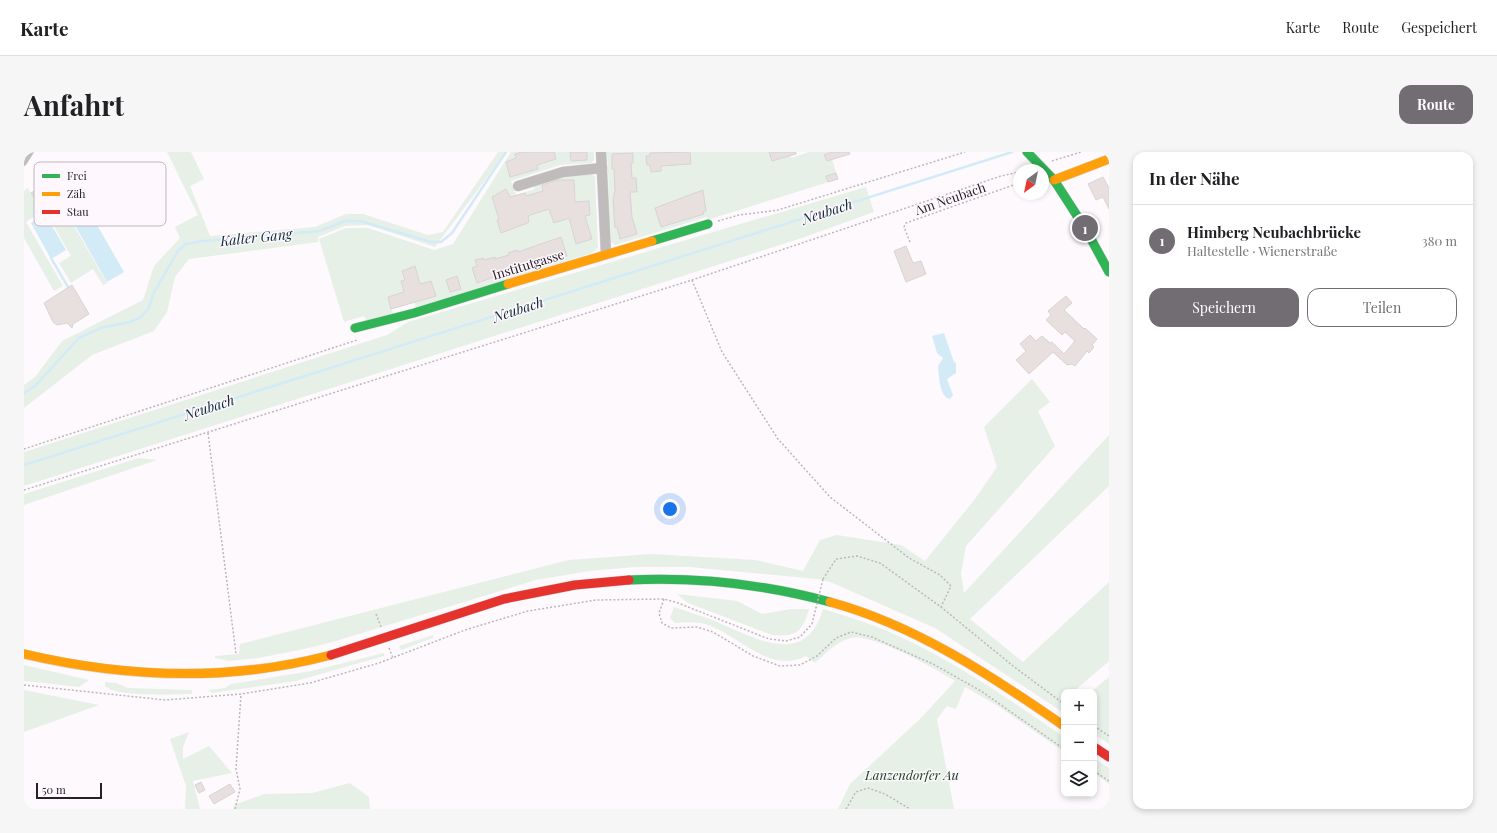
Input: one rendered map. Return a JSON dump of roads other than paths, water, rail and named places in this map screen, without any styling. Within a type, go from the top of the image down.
[{"type":"main road","points":[[1027,152],[1054,180],[1085,228],[1109,272]]},
{"type":"main road","points":[[1054,180],[1109,159]]},
{"type":"main road","name":"Institutgasse","points":[[355,328],[414,313],[708,224]]},
{"type":"main road","points":[[24,654],[58,663],[153,675],[252,670],[322,657],[529,593],[586,583],[649,578],[702,580],[762,585],[843,606],[883,620],[970,664],[1062,725]]},
{"type":"main road","points":[[1097,749],[1109,757]]},
{"type":"street","points":[[601,152],[606,254]]},
{"type":"street","points":[[518,186],[563,172],[602,168]]},
{"type":"lane","points":[[24,163],[31,152]]},
{"type":"water","points":[[34,221],[34,226],[52,226],[66,250],[51,259],[31,223]]},
{"type":"water","points":[[75,226],[98,226],[124,272],[107,282]]},
{"type":"water","points":[[944,333],[954,362],[956,363],[956,373],[947,379],[953,395],[950,399],[944,394],[939,380],[938,366],[943,358],[937,353],[932,336]]},
{"type":"waterway","name":"Kalter Gang","points":[[24,393],[35,386],[79,338],[101,328],[130,322],[141,317],[149,308],[153,294],[178,251],[186,244],[203,241],[320,231],[345,221],[360,221],[431,242],[441,242],[452,233],[506,152]]},
{"type":"waterway","name":"Neubach","points":[[24,465],[1012,152]]},
{"type":"waterway","points":[[51,258],[68,287]]},
{"type":"place","name":"Himberg Neubachbrücke","points":[[1085,228]]},
{"type":"park label","name":"Lanzendorfer Au","points":[[912,774]]}]
